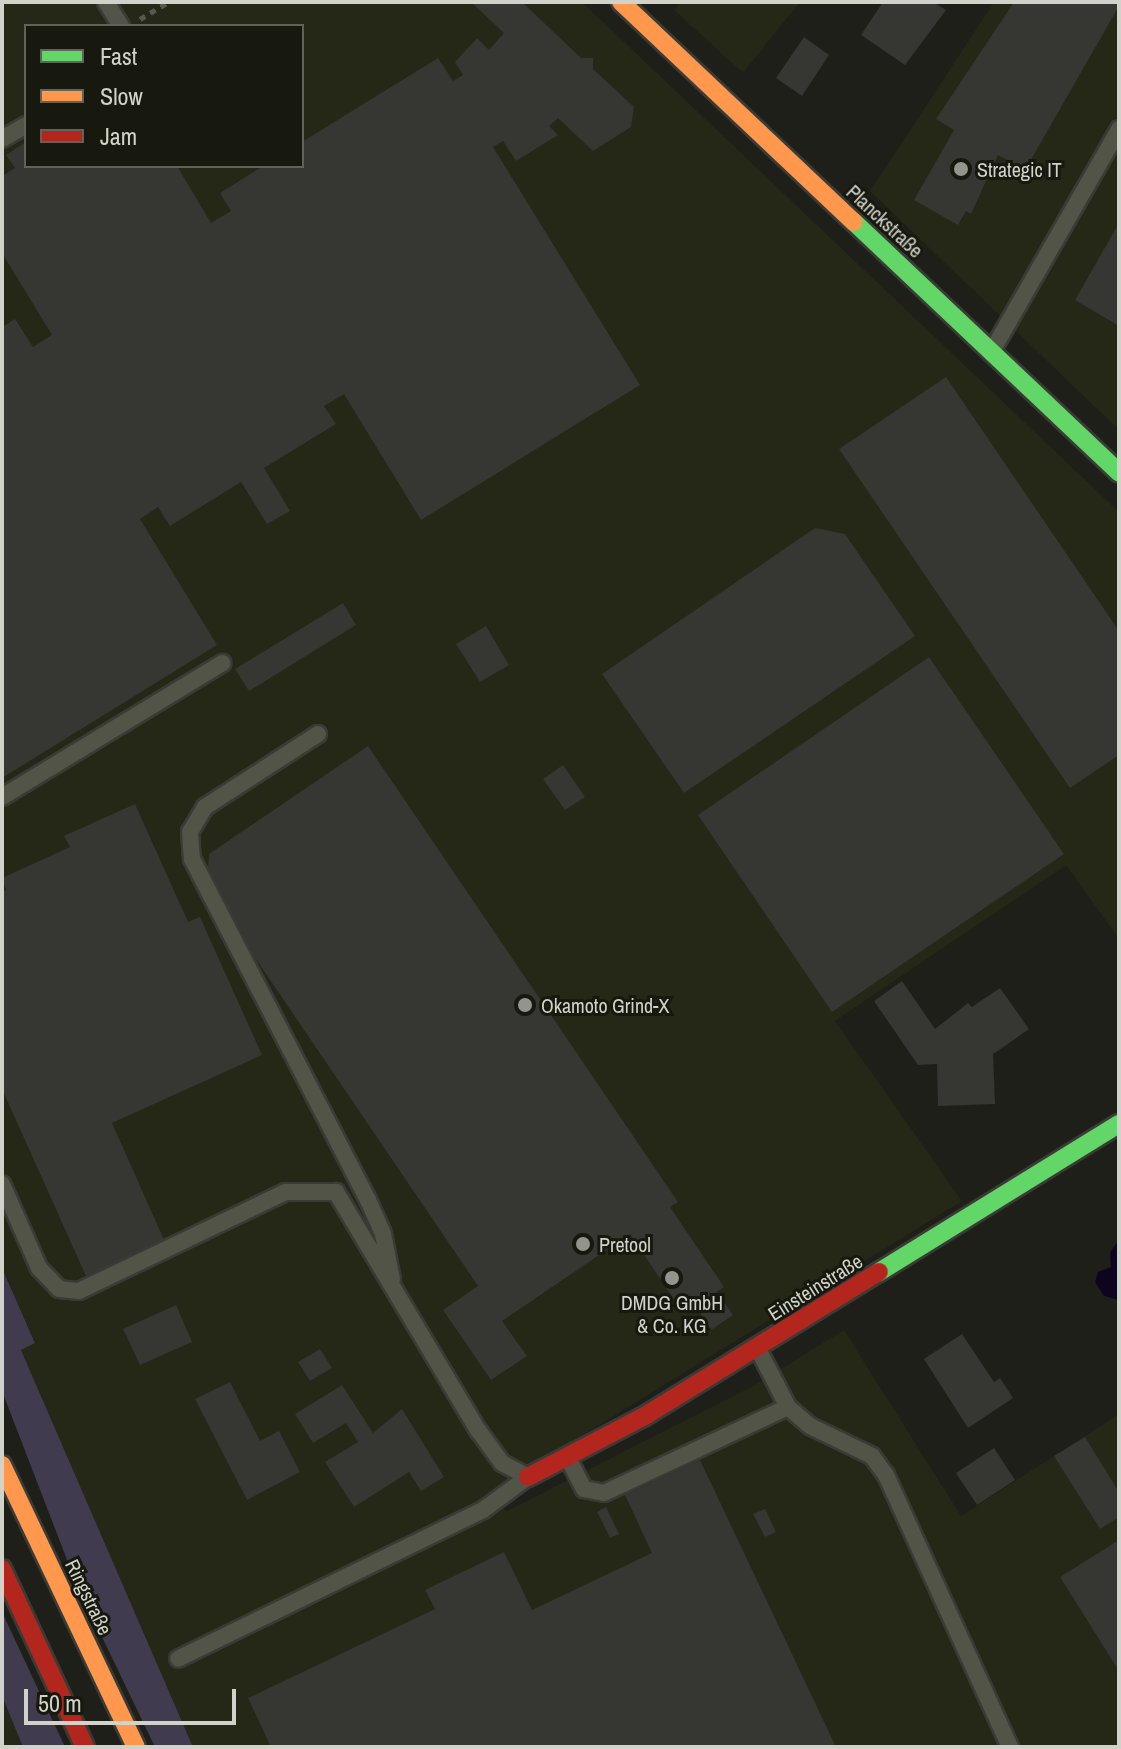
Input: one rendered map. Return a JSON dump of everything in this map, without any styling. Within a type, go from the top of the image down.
[{"type":"main road","name":"Planckstraße","points":[[621,2],[1119,473]]},
{"type":"main road","name":"Einsteinstraße","points":[[528,1477],[758,1348],[1119,1124]]},
{"type":"main road","name":"Ringstraße","points":[[2,1465],[136,1747]]},
{"type":"main road","points":[[2,1569],[85,1747]]},
{"type":"lane","points":[[106,2],[120,24]]},
{"type":"lane","points":[[2,139],[24,126]]},
{"type":"lane","points":[[992,352],[1119,129]]},
{"type":"lane","points":[[2,797],[222,663]]},
{"type":"lane","points":[[318,734],[205,807],[190,832],[192,859],[368,1200],[390,1255],[393,1285]]},
{"type":"lane","points":[[2,1184],[39,1268],[59,1289],[79,1291],[286,1192],[318,1189],[336,1192],[478,1430],[502,1463],[528,1477],[483,1510],[178,1659]]},
{"type":"lane","points":[[758,1348],[788,1407],[810,1426],[872,1456],[886,1475],[1010,1747]]},
{"type":"lane","points":[[567,1457],[584,1489],[604,1493],[788,1407]]},
{"type":"path","points":[[132,24],[168,2]]},
{"type":"shaded area","points":[[2,2],[582,2],[1119,512],[1119,939],[1066,865],[835,1021],[962,1201],[484,1496],[507,1511],[755,1385],[844,1330],[961,1516],[1119,1414],[1119,1747],[193,1747],[21,1350],[35,1342],[2,1268]]},
{"type":"shaded area","points":[[680,2],[800,2],[743,73],[674,10]]},
{"type":"shaded area","points":[[994,2],[1119,2],[1119,430],[870,191]]},
{"type":"shaded area","points":[[1119,1240],[1119,1300],[1104,1296],[1095,1282],[1098,1272],[1111,1267],[1110,1252]]},
{"type":"shaded area","points":[[2,1268],[35,1343],[21,1350],[193,1747],[155,1747],[76,1583],[2,1391]]},
{"type":"shaded area","points":[[2,1612],[65,1747],[23,1747],[2,1696]]},
{"type":"shaded area","points":[[2,1696],[23,1747],[2,1747]]},
{"type":"building","points":[[471,2],[522,2],[581,58],[593,58],[593,69],[634,107],[631,127],[593,151],[558,118],[549,126],[558,135],[516,161],[503,141],[493,147],[640,385],[421,520],[344,394],[324,406],[336,424],[264,468],[290,511],[267,524],[241,482],[170,526],[158,507],[140,519],[217,645],[2,778],[2,327],[15,319],[33,347],[52,335],[2,253],[2,176],[15,168],[6,155],[24,143],[24,168],[178,168],[211,223],[231,211],[220,193],[260,168],[304,168],[304,141],[438,58],[453,81],[463,75],[455,62],[477,38],[489,50],[504,33]]},
{"type":"building","points":[[883,2],[933,2],[946,10],[905,65],[861,35]]},
{"type":"building","points":[[1014,2],[1119,2],[1119,6],[1025,170],[998,155],[971,214],[966,211],[958,225],[914,200],[954,130],[936,119]]},
{"type":"building","points":[[804,37],[829,55],[802,96],[776,78]]},
{"type":"building","points":[[1119,223],[1119,326],[1075,300]]},
{"type":"building","points":[[946,377],[1119,631],[1119,755],[1070,788],[839,449]]},
{"type":"building","points":[[815,528],[845,534],[915,636],[684,793],[602,674]]},
{"type":"building","points":[[343,603],[356,625],[249,691],[235,669]]},
{"type":"building","points":[[486,626],[509,665],[480,682],[456,644]]},
{"type":"building","points":[[929,657],[1064,854],[832,1012],[698,815]]},
{"type":"building","points":[[368,746],[678,1202],[670,1207],[724,1287],[717,1292],[733,1315],[711,1330],[696,1306],[684,1314],[630,1234],[502,1321],[527,1356],[491,1380],[443,1310],[478,1286],[207,887],[209,854]]},
{"type":"building","points":[[563,765],[585,797],[565,810],[543,779]]},
{"type":"building","points":[[135,804],[188,922],[200,917],[262,1055],[112,1123],[164,1240],[86,1276],[2,1089],[2,892],[6,890],[2,878],[70,847],[64,836]]},
{"type":"building","points":[[902,981],[935,1029],[968,1003],[972,1007],[1000,988],[1029,1029],[993,1054],[995,1104],[938,1106],[937,1064],[918,1065],[874,1001]]},
{"type":"building","points":[[176,1305],[192,1342],[140,1365],[123,1329]]},
{"type":"building","points":[[962,1334],[994,1382],[1000,1378],[1013,1398],[968,1428],[924,1359]]},
{"type":"building","points":[[320,1349],[332,1368],[310,1381],[298,1362]]},
{"type":"building","points":[[230,1382],[260,1441],[279,1431],[300,1472],[247,1500],[195,1399]]},
{"type":"building","points":[[342,1385],[373,1433],[402,1409],[444,1477],[421,1491],[409,1472],[354,1507],[325,1462],[358,1442],[346,1423],[313,1443],[295,1414]]},
{"type":"building","points":[[1085,1437],[1119,1492],[1119,1517],[1100,1529],[1054,1456]]},
{"type":"building","points":[[994,1448],[1015,1480],[977,1505],[956,1473]]},
{"type":"building","points":[[700,1460],[836,1747],[271,1747],[248,1698],[435,1609],[425,1590],[504,1552],[532,1610],[652,1553],[625,1495]]},
{"type":"building","points":[[606,1507],[619,1534],[610,1538],[597,1512]]},
{"type":"building","points":[[765,1509],[776,1532],[765,1537],[753,1514]]},
{"type":"building","points":[[1119,1540],[1119,1671],[1060,1577]]},
{"type":"traffic: fast","points":[[854,222],[1119,473]]},
{"type":"traffic: fast","points":[[879,1272],[1119,1124]]},
{"type":"traffic: slow","points":[[621,2],[854,222]]},
{"type":"traffic: slow","points":[[2,1465],[136,1747]]},
{"type":"traffic: jam","points":[[528,1477],[643,1417],[879,1272]]},
{"type":"traffic: jam","points":[[2,1569],[85,1747]]},
{"type":"place","name":"Strategic IT","points":[[961,169]]},
{"type":"place","name":"Okamoto Grind-X","points":[[525,1005]]},
{"type":"place","name":"Pretool","points":[[583,1244]]},
{"type":"place","name":"DMDG GmbH & Co. KG","points":[[672,1278]]}]
